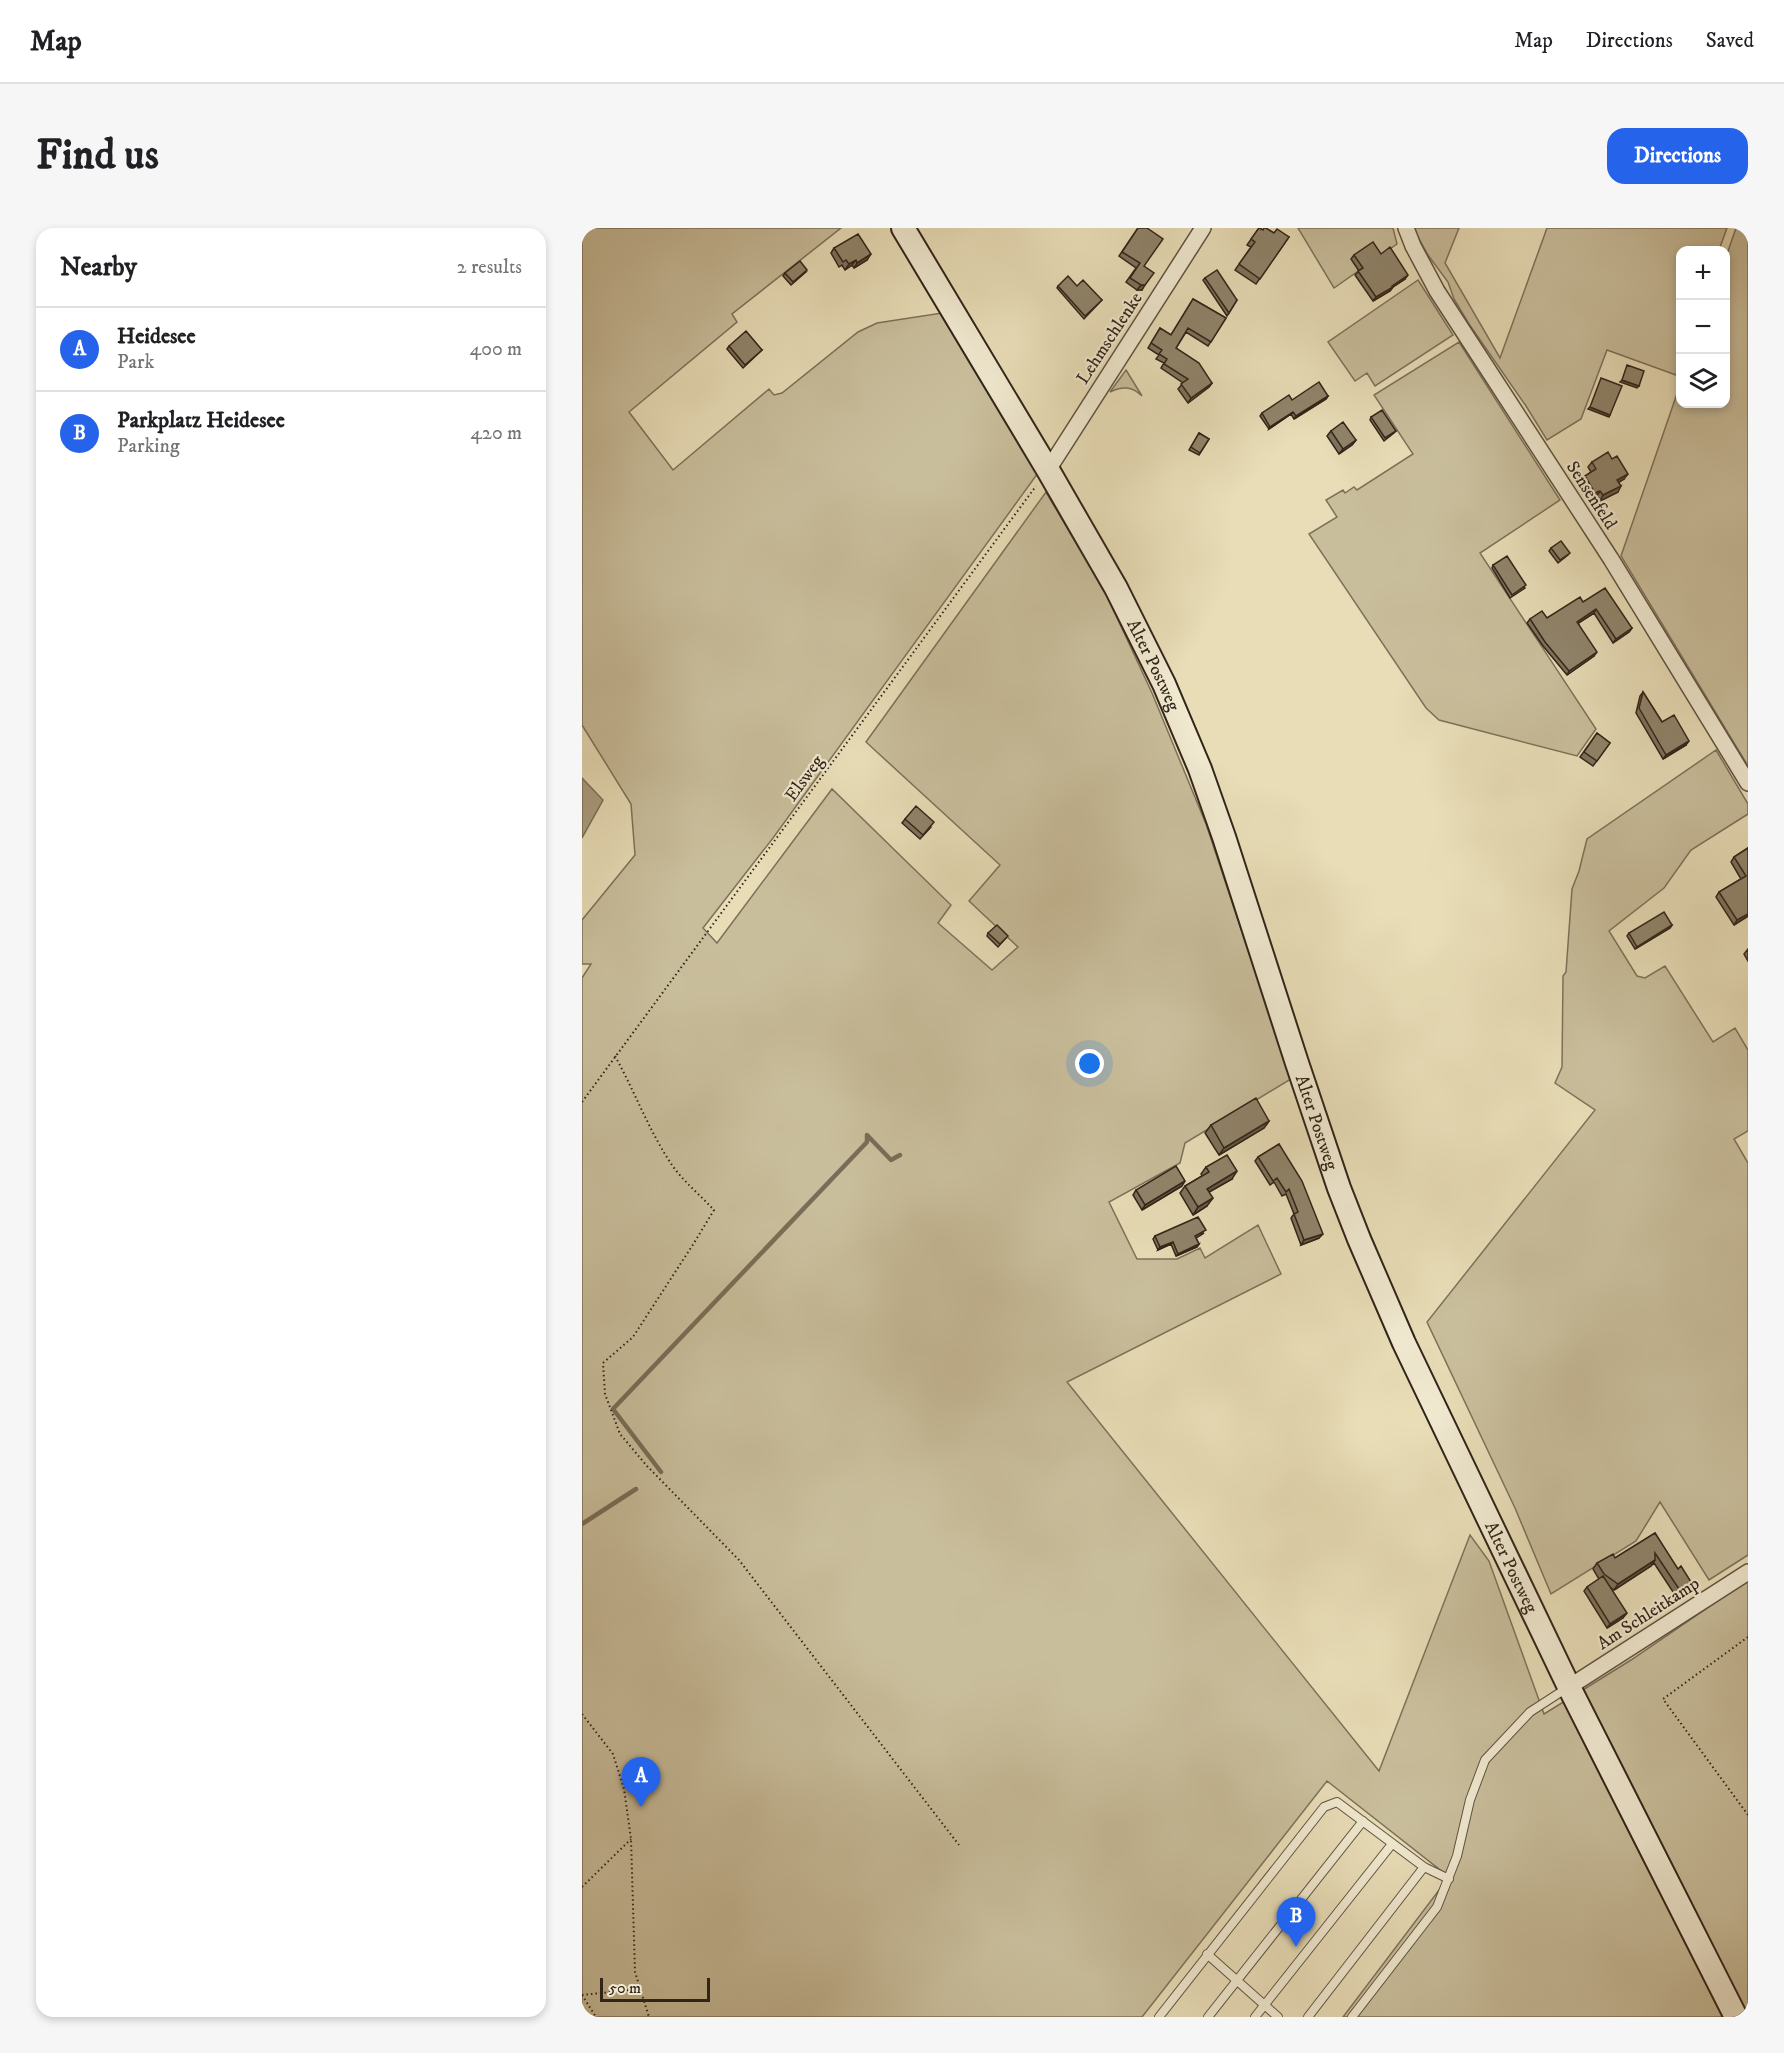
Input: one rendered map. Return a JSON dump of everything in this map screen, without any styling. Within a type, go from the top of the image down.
[{"type":"main road","name":"Alter Postweg","points":[[903,228],[1116,588],[1174,705],[1224,837],[1297,1063],[1339,1188],[1359,1239],[1404,1343],[1569,1687],[1736,2017]]},
{"type":"street","name":"Lehmschlenke","points":[[1048,470],[1203,228]]},
{"type":"street","name":"Sensenfeld","points":[[1406,228],[1437,291],[1611,559],[1748,783]]},
{"type":"street","name":"Am Schleitkamp","points":[[1569,1687],[1748,1572]]},
{"type":"lane","points":[[1352,2017],[1437,1907],[1457,1856],[1470,1800],[1485,1761],[1530,1712],[1569,1687]]},
{"type":"lane","points":[[1159,2017],[1324,1806],[1337,1802],[1424,1867],[1449,1880]]},
{"type":"lane","points":[[1208,2017],[1363,1821]]},
{"type":"lane","points":[[1255,2017],[1392,1844]]},
{"type":"lane","points":[[1308,2017],[1424,1867]]},
{"type":"lane","points":[[1207,1954],[1278,2017]]},
{"type":"path","name":"Elsweg","points":[[582,1102],[1048,470]]},
{"type":"path","points":[[615,1056],[629,1081],[647,1123],[673,1167],[714,1210],[633,1337],[603,1363],[605,1394],[620,1434],[654,1474],[739,1560],[959,1845]]},
{"type":"path","points":[[1748,1637],[1662,1699],[1748,1815]]},
{"type":"path","points":[[582,1714],[613,1754],[624,1789],[631,1839],[635,1972],[649,2017]]},
{"type":"path","points":[[582,1887],[631,1839]]},
{"type":"path","points":[[596,2017],[582,1995],[640,1989]]},
{"type":"shaded area","points":[[582,228],[841,228],[732,314],[737,322],[629,412],[673,470],[769,389],[774,395],[782,393],[858,332],[877,323],[942,313],[1038,473],[773,838],[703,928],[717,943],[832,789],[951,905],[938,923],[992,970],[1018,947],[969,901],[1000,865],[866,742],[1046,492],[1105,592],[1152,693],[1206,824],[1291,1079],[1185,1143],[1180,1163],[1109,1202],[1137,1259],[1177,1259],[1200,1248],[1205,1258],[1258,1225],[1281,1274],[1067,1382],[1379,1771],[1470,1535],[1489,1561],[1544,1714],[1631,1660],[1748,1580],[1748,2017],[1343,2017],[1449,1877],[1327,1781],[1142,2017],[582,2017],[582,978],[591,964],[582,964],[582,920],[635,855],[631,804],[582,725]]},
{"type":"shaded area","points":[[1298,228],[1393,228],[1397,244],[1334,288]]},
{"type":"shaded area","points":[[1413,228],[1459,228],[1445,263],[1500,358],[1547,228],[1727,228],[1720,246],[1676,246],[1676,375],[1607,350],[1581,419],[1547,440],[1469,324],[1454,299],[1448,282],[1428,255]]},
{"type":"shaded area","points":[[1736,228],[1748,228],[1748,766],[1621,556],[1676,397],[1676,408],[1730,408],[1730,246]]},
{"type":"shaded area","points":[[1418,280],[1453,335],[1375,386],[1367,373],[1355,381],[1328,342]]},
{"type":"shaded area","points":[[1459,342],[1560,500],[1480,553],[1596,729],[1577,756],[1439,720],[1426,708],[1309,534],[1337,517],[1326,500],[1343,490],[1345,493],[1354,487],[1357,490],[1413,454],[1374,395]]},
{"type":"shaded area","points":[[1126,370],[1142,396],[1127,388],[1110,392]]},
{"type":"shaded area","points":[[1716,750],[1748,804],[1748,814],[1691,850],[1664,888],[1609,931],[1637,976],[1645,978],[1665,966],[1713,1042],[1735,1028],[1748,1050],[1748,1131],[1734,1139],[1748,1163],[1748,1555],[1709,1580],[1660,1502],[1636,1541],[1551,1594],[1515,1508],[1427,1322],[1595,1110],[1555,1083],[1562,1067],[1563,976],[1566,972],[1572,889],[1587,839]]},
{"type":"shaded area","points":[[582,778],[603,800],[582,838]]},
{"type":"building","points":[[1138,228],[1147,228],[1163,239],[1144,266],[1154,273],[1145,285],[1130,278],[1140,263],[1122,252]]},
{"type":"building","points":[[1259,228],[1263,230],[1266,228],[1274,233],[1277,229],[1289,237],[1260,279],[1239,264],[1255,242],[1251,239]]},
{"type":"building","points":[[858,234],[871,254],[857,263],[856,260],[849,264],[846,260],[843,262],[834,248]]},
{"type":"building","points":[[1373,242],[1381,254],[1390,247],[1408,275],[1376,297],[1358,271],[1363,268],[1354,255]]},
{"type":"building","points":[[800,261],[807,270],[793,282],[785,273]]},
{"type":"building","points":[[1217,270],[1237,300],[1229,313],[1205,278]]},
{"type":"building","points":[[1068,276],[1077,286],[1083,280],[1102,300],[1085,316],[1058,286]]},
{"type":"building","points":[[1193,299],[1226,318],[1211,342],[1188,328],[1176,348],[1199,363],[1212,383],[1191,398],[1181,384],[1188,379],[1164,364],[1167,359],[1159,354],[1162,350],[1151,343],[1160,328],[1171,335]]},
{"type":"building","points":[[746,331],[762,350],[745,365],[729,346]]},
{"type":"building","points":[[1627,365],[1644,371],[1639,386],[1622,380]]},
{"type":"building","points":[[1601,378],[1622,386],[1610,415],[1590,407]]},
{"type":"building","points":[[1319,382],[1328,396],[1296,416],[1293,412],[1270,427],[1262,413],[1289,395],[1292,400]]},
{"type":"building","points":[[1382,410],[1396,431],[1385,438],[1371,417]]},
{"type":"building","points":[[1343,422],[1356,440],[1343,449],[1331,431]]},
{"type":"building","points":[[1199,433],[1209,439],[1200,453],[1191,447]]},
{"type":"building","points":[[1608,452],[1612,459],[1617,456],[1628,474],[1617,480],[1621,486],[1603,495],[1600,491],[1595,493],[1585,476],[1596,469],[1592,462]]},
{"type":"building","points":[[1561,541],[1570,553],[1560,560],[1551,548]]},
{"type":"building","points":[[1507,556],[1526,585],[1512,595],[1493,565]]},
{"type":"building","points":[[1605,588],[1632,628],[1616,639],[1596,609],[1577,622],[1597,652],[1569,671],[1545,642],[1530,619],[1542,611],[1547,618],[1580,597],[1583,602]]},
{"type":"building","points":[[1643,692],[1662,722],[1674,715],[1689,741],[1666,755],[1639,708]]},
{"type":"building","points":[[1597,733],[1610,743],[1597,761],[1584,752]]},
{"type":"building","points":[[916,806],[934,822],[923,835],[905,819]]},
{"type":"building","points":[[1748,848],[1748,914],[1737,920],[1719,892],[1746,876],[1734,857]]},
{"type":"building","points":[[1664,912],[1672,925],[1637,947],[1629,933]]},
{"type":"building","points":[[997,925],[1008,936],[1000,944],[988,933]]},
{"type":"building","points":[[1256,1098],[1269,1121],[1224,1148],[1211,1125]]},
{"type":"building","points":[[1279,1144],[1302,1181],[1323,1234],[1304,1240],[1294,1214],[1298,1212],[1289,1189],[1286,1192],[1277,1178],[1273,1181],[1258,1157]]},
{"type":"building","points":[[1227,1155],[1237,1171],[1207,1189],[1213,1198],[1198,1207],[1185,1186],[1209,1172],[1206,1167]]},
{"type":"building","points":[[1176,1166],[1185,1181],[1145,1205],[1136,1190]]},
{"type":"building","points":[[1198,1217],[1206,1230],[1195,1236],[1199,1244],[1178,1254],[1173,1242],[1160,1247],[1155,1236]]},
{"type":"building","points":[[1655,1533],[1678,1569],[1681,1566],[1691,1582],[1679,1589],[1655,1553],[1655,1560],[1618,1584],[1604,1574],[1597,1563],[1613,1554],[1615,1558]]},
{"type":"building","points":[[1603,1576],[1627,1613],[1610,1624],[1587,1587]]},
{"type":"waterway","points":[[661,1472],[613,1409],[867,1142],[867,1135],[891,1160],[900,1155]]},
{"type":"waterway","points":[[582,1524],[636,1489]]},
{"type":"place","name":"Heidesee","points":[[641,1807]]},
{"type":"place","name":"Parkplatz Heidesee","points":[[1296,1947]]}]
